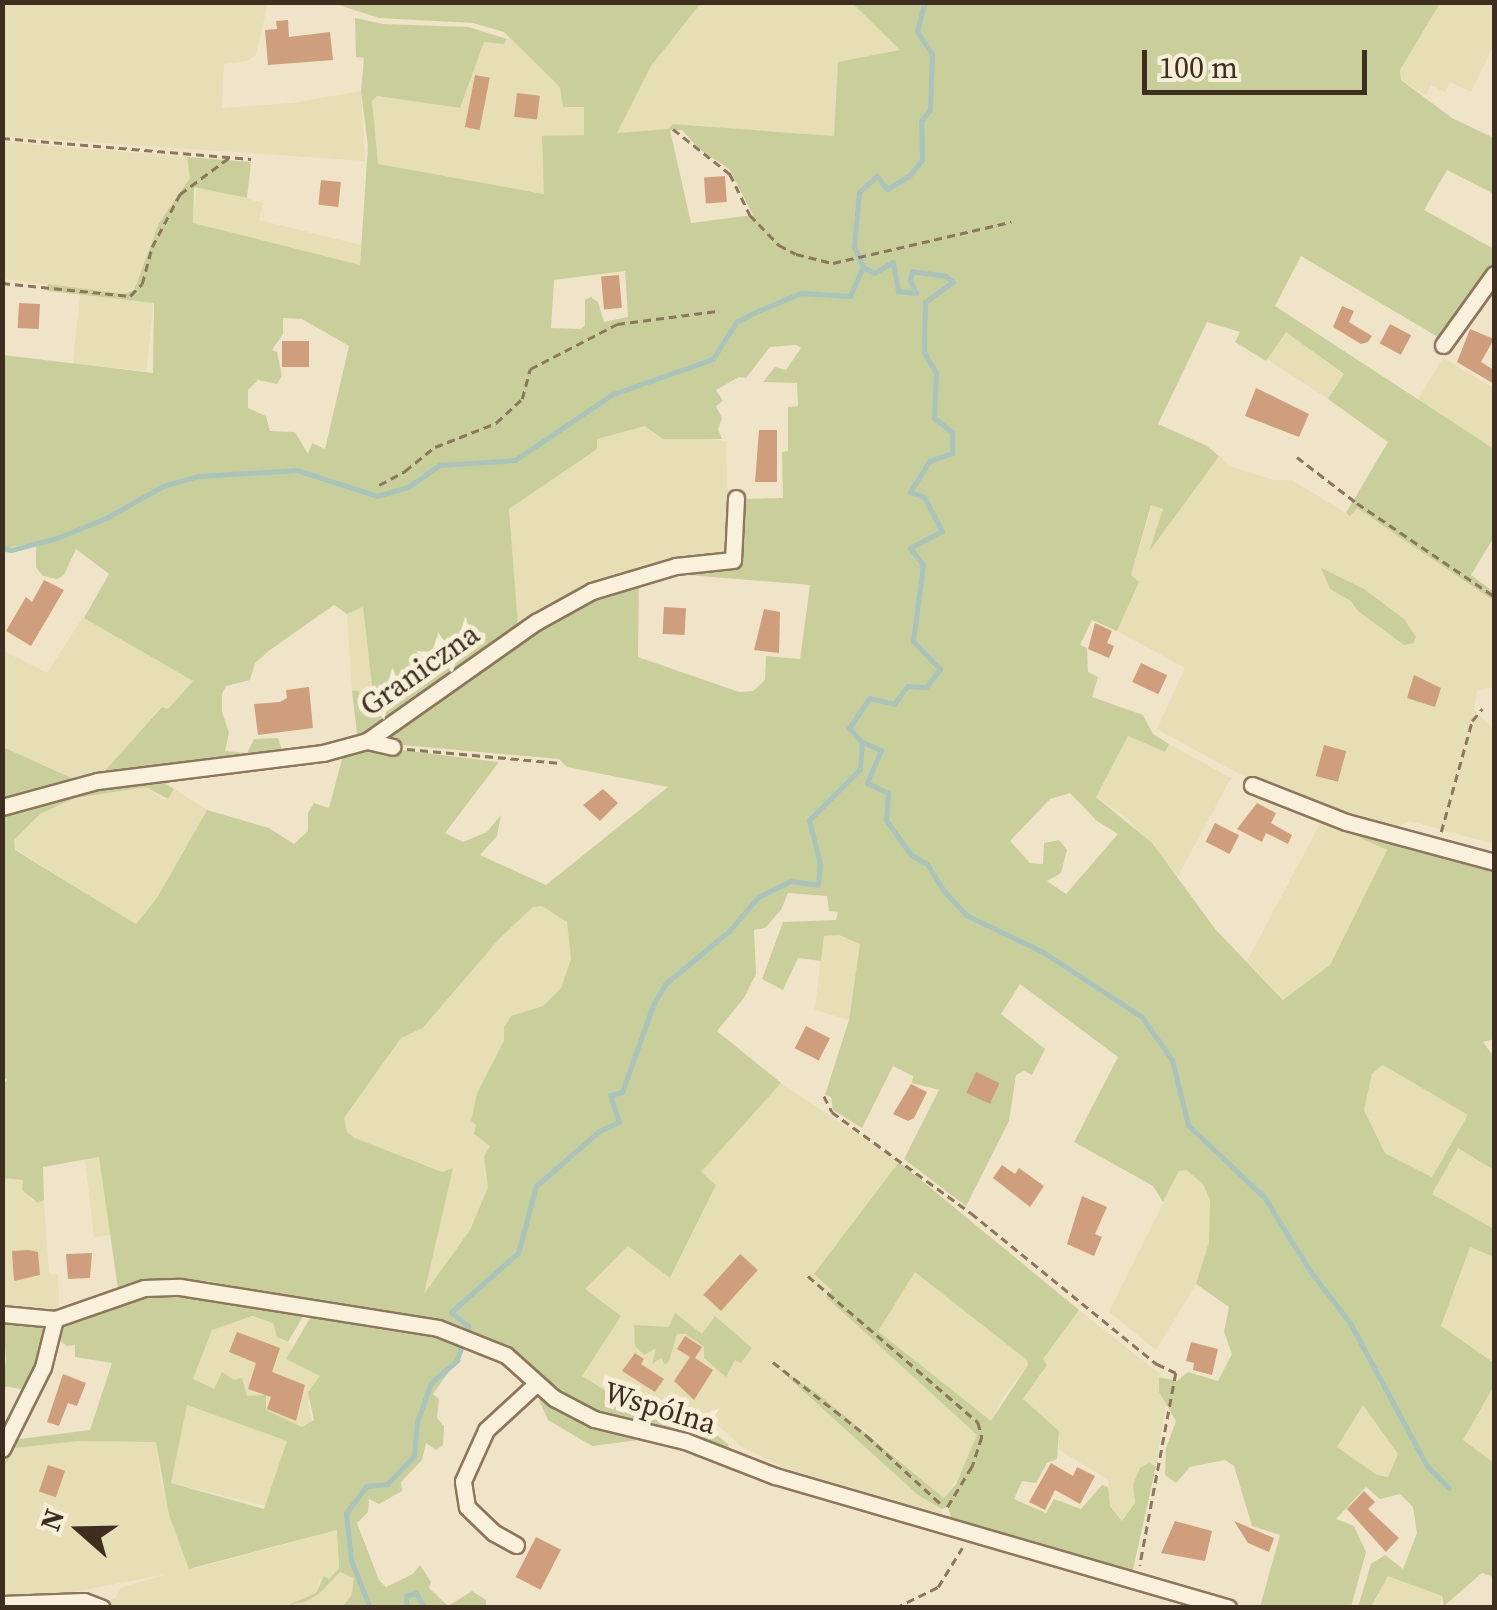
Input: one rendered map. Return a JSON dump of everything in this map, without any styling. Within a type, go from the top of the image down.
[{"type":"street","points":[[1442,345],[1494,274]]},
{"type":"street","name":"Graniczna","points":[[2,806],[97,781],[323,753],[367,740],[536,622],[592,591],[676,566],[734,560],[736,498]]},
{"type":"street","points":[[367,740],[392,747]]},
{"type":"street","points":[[1252,785],[1346,822],[1494,862]]},
{"type":"street","name":"Wspólna","points":[[2,1314],[54,1319],[144,1288],[180,1286],[438,1328],[506,1356],[554,1398],[594,1420],[685,1441],[775,1476],[1228,1608]]},
{"type":"street","points":[[2,1448],[43,1367],[54,1319]]},
{"type":"street","points":[[516,1544],[494,1533],[467,1507],[463,1481],[486,1430],[537,1383]]},
{"type":"street","points":[[2,1604],[84,1601],[102,1608]]},
{"type":"path","points":[[674,129],[730,174],[750,214],[779,245],[796,254],[833,264],[1011,222]]},
{"type":"path","points":[[2,138],[251,159]]},
{"type":"path","points":[[2,283],[130,296],[142,284],[152,247],[180,194],[230,157]]},
{"type":"path","points":[[379,485],[406,471],[435,447],[496,422],[522,399],[530,369],[631,319],[717,311]]},
{"type":"path","points":[[1297,457],[1356,503],[1494,596]]},
{"type":"path","points":[[1441,833],[1472,721],[1482,709]]},
{"type":"path","points":[[392,747],[560,763]]},
{"type":"path","points":[[824,1096],[832,1112],[971,1213],[1157,1364],[1176,1374],[1137,1582]]},
{"type":"path","points":[[808,1276],[978,1422],[982,1437],[972,1467],[944,1507]]},
{"type":"path","points":[[773,1362],[867,1436],[944,1507],[949,1526]]},
{"type":"path","points":[[895,1608],[938,1587],[972,1532]]},
{"type":"shaded area","points":[[2,3],[268,3],[256,55],[247,61],[224,64],[222,108],[292,103],[361,91],[365,161],[3,136]]},
{"type":"shaded area","points":[[701,3],[852,3],[901,51],[838,63],[835,136],[673,124],[669,129],[616,133],[651,66]]},
{"type":"shaded area","points":[[1440,3],[1494,3],[1494,44],[1471,92],[1450,82],[1445,92],[1431,85],[1426,95],[1402,80],[1400,70]]},
{"type":"shaded area","points":[[510,36],[584,107],[584,136],[542,136],[545,194],[377,164],[372,101],[377,96],[460,108],[484,41],[504,44]]},
{"type":"shaded area","points":[[3,142],[187,157],[190,178],[159,223],[134,290],[124,294],[3,279]]},
{"type":"shaded area","points":[[197,185],[263,203],[259,220],[361,245],[360,266],[193,223]]},
{"type":"shaded area","points":[[80,295],[154,303],[146,371],[73,364]]},
{"type":"shaded area","points":[[1286,331],[1344,375],[1328,399],[1267,359]]},
{"type":"shaded area","points":[[1443,358],[1494,388],[1494,449],[1417,401]]},
{"type":"shaded area","points":[[645,426],[657,433],[726,441],[729,550],[723,558],[657,568],[518,625],[509,509],[596,449],[596,439]]},
{"type":"shaded area","points":[[1219,456],[1229,466],[1274,480],[1292,480],[1349,515],[1357,508],[1494,601],[1494,687],[1477,691],[1474,710],[1494,729],[1494,844],[1410,821],[1385,832],[1239,774],[1157,729],[1185,668],[1117,631],[1138,582],[1131,575],[1152,505],[1163,509],[1151,548]]},
{"type":"shaded area","points":[[363,606],[375,712],[361,713],[359,691],[352,691],[347,614]]},
{"type":"shaded area","points":[[83,617],[193,681],[168,709],[161,707],[101,775],[77,780],[3,747],[2,650],[47,673]]},
{"type":"shaded area","points":[[1128,736],[1164,752],[1169,744],[1231,778],[1178,876],[1127,818],[1096,796]]},
{"type":"shaded area","points":[[146,787],[162,799],[168,799],[174,789],[207,810],[157,898],[136,924],[15,849],[14,840],[40,814],[75,798]]},
{"type":"shaded area","points":[[1322,820],[1387,849],[1330,965],[1284,1000],[1247,961]]},
{"type":"shaded area","points":[[541,905],[567,922],[571,959],[561,988],[543,1006],[505,1026],[505,1041],[477,1093],[471,1121],[490,1146],[484,1157],[488,1187],[470,1230],[424,1294],[452,1169],[442,1172],[355,1138],[347,1132],[344,1118],[401,1038],[424,1028],[499,939],[533,907]]},
{"type":"shaded area","points":[[839,935],[861,944],[849,1020],[815,1010],[823,936]]},
{"type":"shaded area","points":[[1383,1065],[1469,1115],[1432,1177],[1385,1152],[1364,1110],[1372,1074]]},
{"type":"shaded area","points":[[781,1083],[899,1162],[870,1204],[827,1298],[977,1435],[967,1465],[944,1498],[867,1432],[773,1365],[918,1495],[942,1509],[942,1514],[784,1468],[741,1446],[714,1422],[712,1409],[698,1430],[653,1417],[632,1400],[614,1396],[581,1376],[621,1316],[584,1289],[628,1246],[671,1278],[716,1185],[701,1172]]},
{"type":"shaded area","points":[[1458,1147],[1494,1170],[1494,1229],[1432,1194]]},
{"type":"shaded area","points":[[99,1157],[111,1235],[94,1237],[85,1159]]},
{"type":"shaded area","points":[[1186,1170],[1203,1184],[1210,1200],[1209,1242],[1196,1284],[1156,1350],[1109,1312],[1179,1171]]},
{"type":"shaded area","points":[[2,1178],[23,1180],[32,1201],[44,1200],[49,1274],[58,1275],[59,1306],[54,1310],[3,1312]]},
{"type":"shaded area","points":[[1470,1247],[1494,1257],[1494,1363],[1441,1327]]},
{"type":"shaded area","points":[[915,1271],[1027,1360],[1028,1365],[1003,1397],[991,1422],[878,1330]]},
{"type":"shaded area","points":[[1079,1310],[1160,1374],[1159,1392],[1166,1404],[1156,1466],[1149,1463],[1133,1485],[1135,1503],[1122,1521],[1107,1500],[1109,1480],[1059,1450],[1059,1431],[1023,1399],[1043,1372],[1042,1359]]},
{"type":"shaded area","points":[[243,1315],[274,1323],[281,1340],[293,1345],[287,1359],[321,1376],[308,1403],[312,1422],[302,1427],[271,1413],[266,1410],[268,1400],[247,1397],[232,1379],[219,1377],[214,1389],[193,1379],[212,1330]]},
{"type":"shaded area","points":[[1494,1386],[1494,1463],[1463,1440]]},
{"type":"shaded area","points":[[187,1405],[288,1441],[267,1506],[171,1483]]},
{"type":"shaded area","points":[[1363,1405],[1399,1454],[1388,1477],[1377,1475],[1336,1447]]},
{"type":"shaded area","points":[[79,1441],[157,1442],[161,1483],[194,1569],[337,1530],[339,1568],[328,1579],[320,1580],[316,1593],[284,1607],[111,1608],[106,1601],[115,1598],[121,1588],[167,1574],[47,1597],[3,1600],[2,1469],[14,1448]]},
{"type":"shaded area","points":[[340,1572],[354,1577],[351,1596],[342,1607],[290,1608],[320,1593]]},
{"type":"shaded area","points":[[1388,1575],[1442,1596],[1439,1607],[1371,1608]]},
{"type":"green space","points":[[332,3],[701,3],[651,66],[617,133],[668,129],[673,124],[834,136],[838,62],[900,50],[852,3],[1440,3],[1400,70],[1401,80],[1452,118],[1494,138],[1494,194],[1447,170],[1424,210],[1494,249],[1494,268],[1443,340],[1301,256],[1275,306],[1494,449],[1494,537],[1471,575],[1494,592],[1494,601],[1357,508],[1350,516],[1346,513],[1388,442],[1328,399],[1344,374],[1286,332],[1266,361],[1235,342],[1240,332],[1207,322],[1158,424],[1207,446],[1219,456],[1149,552],[1163,509],[1151,505],[1131,575],[1139,582],[1117,631],[1092,620],[1080,645],[1087,648],[1088,672],[1098,677],[1092,697],[1143,715],[1153,734],[1169,744],[1165,752],[1128,736],[1096,797],[1152,843],[1216,930],[1283,1000],[1330,965],[1387,850],[1322,820],[1324,816],[1435,853],[1494,865],[1494,1039],[1483,1042],[1494,1057],[1494,1170],[1458,1148],[1432,1194],[1494,1229],[1494,1257],[1470,1247],[1441,1326],[1494,1363],[1494,1386],[1463,1440],[1494,1463],[1494,1593],[1493,1577],[1482,1573],[1444,1606],[1442,1596],[1388,1576],[1371,1607],[1358,1607],[1371,1564],[1385,1555],[1403,1569],[1417,1533],[1413,1507],[1400,1494],[1380,1499],[1366,1487],[1336,1519],[1354,1526],[1366,1552],[1351,1607],[1260,1607],[1280,1535],[1252,1526],[1234,1466],[1225,1460],[1190,1467],[1176,1483],[1165,1475],[1166,1448],[1176,1421],[1159,1392],[1159,1377],[1177,1381],[1188,1372],[1218,1381],[1232,1354],[1224,1332],[1229,1307],[1196,1284],[1209,1242],[1210,1200],[1203,1184],[1186,1170],[1179,1171],[1163,1202],[1153,1186],[1074,1142],[1118,1057],[1020,984],[1001,1014],[1045,1049],[1032,1075],[1024,1071],[1016,1075],[1009,1121],[966,1206],[904,1159],[939,1090],[912,1083],[913,1076],[893,1066],[862,1128],[833,1110],[831,1097],[825,1095],[849,1020],[860,944],[839,935],[824,936],[821,961],[798,958],[783,990],[762,979],[783,922],[836,920],[838,912],[829,911],[827,896],[788,893],[781,910],[765,928],[754,930],[756,974],[744,998],[717,1031],[781,1083],[701,1172],[716,1185],[670,1278],[628,1246],[585,1289],[621,1316],[582,1376],[614,1396],[650,1409],[653,1417],[697,1430],[702,1423],[728,1444],[732,1455],[691,1439],[602,1418],[559,1396],[497,1344],[424,1324],[419,1315],[414,1322],[208,1281],[158,1280],[118,1289],[99,1157],[43,1167],[44,1200],[38,1203],[22,1190],[23,1180],[3,1178],[2,1085],[7,1080],[2,1076],[3,813],[82,788],[162,781],[174,789],[168,799],[146,787],[75,798],[40,814],[14,840],[15,850],[136,924],[157,898],[207,810],[269,828],[294,844],[308,831],[308,813],[314,803],[329,808],[344,752],[385,748],[499,762],[445,833],[463,842],[487,832],[501,815],[497,836],[480,855],[546,885],[668,787],[567,767],[559,759],[391,744],[386,731],[566,609],[639,579],[638,657],[739,692],[753,691],[765,680],[766,656],[800,659],[810,585],[664,573],[732,564],[741,548],[738,499],[783,498],[782,452],[788,451],[788,407],[798,406],[797,383],[763,382],[775,367],[786,370],[801,348],[796,345],[770,347],[746,378],[739,377],[716,390],[723,401],[716,406],[722,418],[718,429],[722,439],[663,439],[645,426],[597,439],[597,449],[509,509],[518,625],[523,626],[570,593],[601,579],[602,584],[544,614],[366,738],[358,741],[352,691],[359,691],[361,712],[375,712],[363,607],[347,614],[334,605],[255,663],[250,680],[226,686],[222,694],[222,712],[229,733],[225,751],[247,753],[254,739],[278,738],[282,750],[276,756],[78,782],[3,805],[3,747],[76,780],[101,775],[162,707],[168,709],[193,681],[84,618],[109,574],[76,549],[64,575],[57,579],[43,576],[36,567],[36,542],[3,549],[3,355],[153,373],[154,303],[48,291],[48,284],[124,294],[134,290],[159,223],[190,178],[187,157],[251,162],[247,198],[194,187],[193,223],[360,265],[368,146],[361,91],[364,58],[356,57],[355,18],[383,24],[469,27],[507,39],[504,44],[484,42],[460,108],[377,96],[372,101],[378,164],[544,194],[542,136],[584,135],[584,107],[563,107],[560,87],[504,32],[473,23],[379,18]],"holes":[[[670,130],[682,130],[699,149],[729,169],[753,215],[691,223]],[[625,271],[628,317],[604,322],[598,302],[591,297],[585,300],[585,325],[581,329],[551,328],[554,280]],[[283,318],[302,319],[349,346],[325,449],[312,443],[308,454],[295,432],[270,431],[266,416],[248,408],[248,390],[258,380],[277,384],[282,376],[277,352],[272,350],[283,334]],[[1070,793],[1097,821],[1118,834],[1066,894],[1047,881],[1061,873],[1067,850],[1059,840],[1044,843],[1043,864],[1030,863],[1010,841],[1050,799]],[[542,906],[567,922],[571,959],[561,988],[543,1006],[511,1016],[504,1027],[504,1041],[477,1093],[471,1121],[476,1125],[474,1134],[490,1146],[484,1157],[488,1187],[470,1230],[424,1294],[453,1168],[442,1172],[355,1138],[347,1132],[344,1118],[401,1038],[423,1028],[499,939],[533,907]],[[1383,1065],[1468,1115],[1432,1177],[1385,1153],[1364,1110],[1372,1074]],[[1363,1405],[1398,1454],[1388,1477],[1377,1475],[1337,1447]]]},
{"type":"green space","points":[[1321,568],[1364,589],[1404,619],[1416,637],[1413,643],[1404,645],[1358,611],[1351,601],[1330,589]]},
{"type":"green space","points":[[899,1162],[1079,1310],[1043,1359],[1047,1365],[1023,1399],[1059,1431],[1057,1459],[1047,1463],[1036,1483],[1022,1481],[1014,1499],[1046,1513],[1054,1499],[1081,1509],[1102,1485],[1108,1487],[1110,1506],[1122,1521],[1135,1503],[1133,1485],[1140,1468],[1149,1463],[1156,1466],[1132,1574],[953,1524],[948,1507],[942,1509],[918,1495],[773,1364],[817,1393],[944,1498],[956,1484],[977,1435],[826,1297],[832,1290],[814,1274]],"holes":[[[915,1272],[1027,1360],[1028,1365],[991,1421],[878,1331]]]},
{"type":"green space","points":[[163,1293],[306,1311],[288,1342],[277,1337],[273,1323],[252,1316],[212,1330],[193,1379],[214,1389],[222,1372],[234,1380],[242,1378],[247,1396],[266,1395],[266,1410],[302,1427],[314,1420],[308,1392],[320,1376],[286,1359],[313,1313],[441,1337],[467,1346],[433,1394],[439,1399],[437,1418],[444,1426],[443,1445],[436,1450],[426,1443],[422,1460],[401,1482],[402,1491],[379,1504],[369,1499],[368,1512],[357,1523],[379,1580],[386,1587],[413,1574],[420,1565],[431,1582],[429,1588],[448,1606],[472,1591],[486,1600],[486,1607],[342,1607],[351,1596],[354,1578],[340,1572],[320,1593],[284,1607],[316,1593],[324,1576],[329,1579],[339,1568],[337,1530],[189,1569],[169,1515],[156,1442],[79,1441],[14,1448],[3,1469],[12,1440],[90,1430],[112,1363],[75,1357],[75,1345],[67,1346],[57,1339],[60,1325],[137,1294]],"holes":[[[187,1405],[287,1441],[264,1509],[171,1483]]]},
{"type":"green space","points":[[675,1313],[702,1334],[715,1316],[752,1348],[741,1363],[735,1360],[726,1377],[704,1358],[704,1347],[686,1334],[677,1334],[669,1361],[665,1365],[661,1358],[652,1364],[656,1348],[644,1355],[635,1346],[634,1325],[669,1327]]},
{"type":"green space","points":[[35,1323],[48,1332],[27,1390],[3,1386],[3,1325]]},
{"type":"green space","points":[[545,1394],[646,1439],[592,1446],[548,1420],[539,1400]]},
{"type":"building","points":[[288,20],[289,37],[330,32],[333,60],[268,65],[265,30],[277,29],[276,21]]},
{"type":"building","points":[[475,75],[490,78],[480,130],[465,127]]},
{"type":"building","points":[[517,93],[540,96],[537,120],[514,117]]},
{"type":"building","points":[[725,176],[727,202],[706,203],[704,177]]},
{"type":"building","points":[[321,180],[341,182],[338,207],[318,205]]},
{"type":"building","points":[[619,275],[622,308],[604,309],[601,277]]},
{"type":"building","points":[[19,303],[40,304],[39,329],[18,328]]},
{"type":"building","points":[[1342,306],[1354,311],[1349,322],[1372,336],[1368,342],[1361,344],[1333,327]]},
{"type":"building","points":[[1390,324],[1411,335],[1401,355],[1380,343]]},
{"type":"building","points":[[1470,329],[1494,339],[1481,362],[1494,370],[1494,384],[1457,362]]},
{"type":"building","points":[[282,341],[309,341],[309,367],[282,367]]},
{"type":"building","points":[[1256,388],[1309,414],[1299,437],[1245,416]]},
{"type":"building","points":[[759,430],[777,430],[777,482],[755,482]]},
{"type":"building","points":[[44,580],[64,590],[31,646],[6,631],[26,597],[32,602]]},
{"type":"building","points":[[664,607],[686,608],[685,635],[663,634]]},
{"type":"building","points":[[764,609],[780,612],[779,653],[754,650]]},
{"type":"building","points":[[1095,623],[1112,631],[1107,643],[1114,646],[1109,658],[1088,649]]},
{"type":"building","points":[[1141,663],[1167,675],[1158,694],[1132,682]]},
{"type":"building","points":[[1414,675],[1441,688],[1435,707],[1407,698]]},
{"type":"building","points":[[309,687],[313,728],[258,735],[254,704],[280,702],[287,698],[286,690]]},
{"type":"building","points":[[1324,745],[1346,751],[1338,782],[1316,776]]},
{"type":"building","points":[[603,789],[618,803],[600,821],[583,805]]},
{"type":"building","points":[[1257,803],[1276,813],[1271,823],[1292,835],[1288,844],[1266,833],[1262,842],[1237,829]]},
{"type":"building","points":[[1215,823],[1239,835],[1230,854],[1205,842]]},
{"type":"building","points":[[806,1026],[830,1038],[819,1061],[795,1048]]},
{"type":"building","points":[[976,1072],[1000,1083],[990,1104],[966,1093]]},
{"type":"building","points":[[911,1084],[927,1092],[914,1118],[908,1121],[893,1114]]},
{"type":"building","points":[[1002,1165],[1015,1174],[1019,1168],[1044,1186],[1030,1207],[993,1178]]},
{"type":"building","points":[[1082,1196],[1107,1207],[1095,1234],[1102,1237],[1094,1256],[1067,1244]]},
{"type":"building","points":[[12,1251],[38,1252],[40,1275],[14,1281]]},
{"type":"building","points":[[92,1253],[90,1278],[68,1279],[66,1254]]},
{"type":"building","points":[[740,1254],[758,1270],[721,1311],[703,1295]]},
{"type":"building","points":[[237,1332],[280,1348],[272,1372],[305,1385],[296,1421],[267,1409],[271,1397],[248,1389],[256,1363],[229,1352]]},
{"type":"building","points":[[685,1336],[702,1347],[695,1358],[713,1370],[694,1400],[674,1381],[690,1357],[677,1349]]},
{"type":"building","points":[[1191,1342],[1218,1349],[1212,1375],[1193,1370],[1194,1363],[1186,1361]]},
{"type":"building","points":[[635,1353],[644,1359],[641,1364],[664,1379],[655,1392],[622,1371]]},
{"type":"building","points":[[63,1374],[86,1383],[77,1406],[68,1403],[59,1426],[47,1422]]},
{"type":"building","points":[[1051,1463],[1073,1476],[1077,1467],[1095,1476],[1080,1504],[1055,1490],[1045,1510],[1029,1502]]},
{"type":"building","points":[[48,1465],[65,1471],[56,1497],[39,1491]]},
{"type":"building","points":[[1364,1491],[1375,1502],[1368,1509],[1399,1538],[1386,1552],[1347,1509]]},
{"type":"building","points":[[1175,1521],[1212,1531],[1205,1561],[1161,1553]]},
{"type":"building","points":[[1234,1521],[1274,1538],[1269,1552],[1248,1543]]},
{"type":"building","points":[[536,1537],[561,1550],[541,1590],[516,1577]]},
{"type":"waterway","points":[[370,1608],[351,1560],[346,1513],[366,1486],[387,1484],[414,1456],[417,1422],[431,1383],[457,1360],[468,1326],[451,1312],[518,1253],[536,1186],[599,1131],[619,1122],[610,1095],[622,1092],[653,1005],[665,984],[729,931],[758,897],[791,881],[818,885],[820,864],[809,820],[860,769],[862,742],[849,728],[869,698],[894,704],[907,686],[926,687],[940,669],[913,641],[923,565],[910,548],[942,531],[924,497],[910,492],[929,461],[952,453],[952,432],[934,418],[936,373],[924,352],[925,302],[953,282],[946,276],[912,271],[910,280],[916,293],[898,291],[893,262],[874,273],[863,267],[854,247],[859,192],[877,176],[887,189],[909,176],[922,160],[921,121],[930,110],[932,54],[917,31],[925,2]]},
{"type":"waterway","points":[[2,548],[11,550],[57,538],[106,518],[163,486],[199,476],[297,470],[377,496],[408,487],[440,465],[515,460],[613,394],[713,359],[736,322],[760,310],[801,293],[850,296],[863,267]]},
{"type":"waterway","points":[[862,742],[881,750],[867,783],[888,793],[886,820],[911,855],[927,864],[943,890],[966,915],[1043,952],[1142,1017],[1172,1060],[1188,1125],[1264,1197],[1310,1271],[1350,1323],[1427,1466],[1449,1488]]},
{"type":"waterway","points":[[406,1608],[406,1596],[416,1593],[424,1608]]}]
